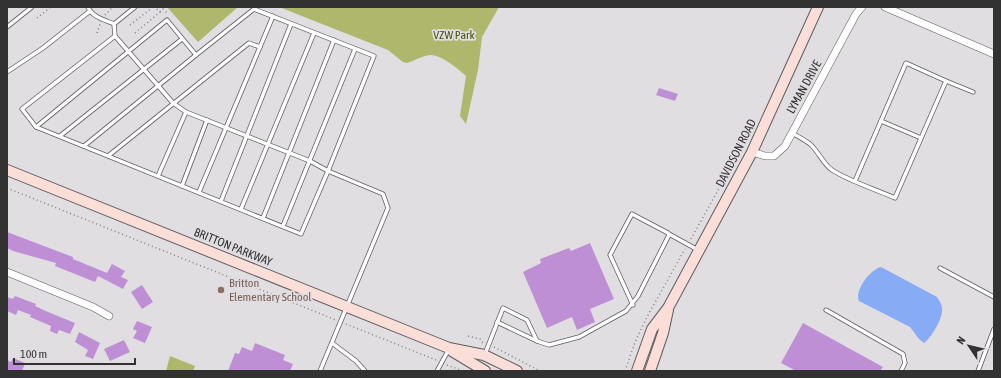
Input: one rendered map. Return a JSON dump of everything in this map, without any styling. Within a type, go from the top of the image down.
[{"type":"main road","name":"DAVIDSON ROAD","points":[[637,371],[652,329],[668,308],[752,152],[818,7]]},
{"type":"main road","name":"BRITTON PARKWAY","points":[[7,170],[449,348],[485,371]]},
{"type":"main road","name":"DAVIDSON ROAD","points":[[650,371],[663,333],[668,308]]},
{"type":"main road","name":"BRITTON PARKWAY","points":[[449,348],[484,355],[517,371]]},
{"type":"street","name":"LYMAN DRIVE","points":[[752,152],[765,156],[774,156],[784,146],[856,14],[862,7]]},
{"type":"street","points":[[885,7],[994,54]]},
{"type":"street","points":[[7,272],[93,307],[109,316]]},
{"type":"lane","points":[[7,27],[32,7]]},
{"type":"lane","points":[[88,7],[90,11],[102,19],[114,24]]},
{"type":"lane","points":[[114,24],[136,7]]},
{"type":"lane","points":[[84,146],[254,9],[374,56],[301,234],[36,127],[22,109],[115,36]]},
{"type":"lane","points":[[7,72],[43,48],[90,11]]},
{"type":"lane","points":[[199,192],[227,128],[272,16]]},
{"type":"lane","points":[[36,127],[167,20],[196,55]]},
{"type":"lane","points":[[114,24],[115,36],[173,103],[186,112],[310,161],[328,171],[383,194],[388,208],[320,371]]},
{"type":"lane","points":[[221,201],[291,24]]},
{"type":"lane","points":[[241,210],[314,33]]},
{"type":"lane","points":[[60,136],[182,39]]},
{"type":"lane","points":[[263,218],[288,152],[334,40]]},
{"type":"lane","points":[[108,156],[249,43],[260,47]]},
{"type":"lane","points":[[283,226],[355,49]]},
{"type":"lane","points":[[855,181],[906,63],[973,92]]},
{"type":"lane","points":[[792,133],[810,144],[832,170],[895,198],[946,80]]},
{"type":"lane","points":[[158,176],[186,112]]},
{"type":"lane","points":[[182,186],[207,120]]},
{"type":"lane","points":[[881,121],[921,138]]},
{"type":"lane","points":[[633,304],[610,255],[630,214],[699,250]]},
{"type":"lane","points":[[497,322],[549,345],[579,336],[626,312],[633,304],[669,234]]},
{"type":"lane","points":[[940,268],[994,297]]},
{"type":"lane","points":[[484,355],[504,308],[527,320],[537,341]]},
{"type":"lane","points":[[826,310],[904,354],[905,363],[901,371]]},
{"type":"lane","points":[[978,371],[994,329]]},
{"type":"lane","points":[[332,343],[356,361],[365,371]]},
{"type":"lane","points":[[437,371],[449,348]]},
{"type":"path","points":[[37,18],[51,7]]},
{"type":"path","points":[[130,25],[154,7],[160,12]]},
{"type":"path","points":[[135,33],[164,9],[168,14],[167,20]]},
{"type":"path","points":[[625,371],[635,342],[648,315],[727,174]]},
{"type":"path","points":[[7,188],[462,371]]},
{"type":"path","points":[[468,336],[480,339],[488,345],[540,371]]},
{"type":"green space","points":[[167,7],[238,7],[198,42]]},
{"type":"green space","name":"VZW Park","points":[[279,7],[499,7],[482,37],[478,70],[466,124],[460,116],[466,76],[450,63],[431,55],[407,63],[403,62],[388,50]]},
{"type":"green space","points":[[170,356],[195,366],[193,371],[166,371]]},
{"type":"water","points":[[881,267],[937,297],[942,306],[940,320],[933,333],[924,343],[910,327],[859,301],[859,291],[864,281],[868,276]]},
{"type":"building","points":[[659,88],[678,94],[675,101],[656,95]]},
{"type":"building","points":[[7,232],[73,257],[73,259],[107,273],[112,264],[125,271],[121,277],[128,280],[123,289],[98,276],[95,282],[55,266],[56,263],[13,251],[7,248]]},
{"type":"building","points":[[590,243],[614,299],[590,309],[595,322],[577,330],[572,317],[547,328],[523,272],[541,263],[540,259],[569,248],[571,251]]},
{"type":"building","points":[[142,285],[153,302],[142,309],[131,292]]},
{"type":"building","points":[[15,296],[36,304],[35,306],[75,323],[70,334],[59,330],[57,334],[50,331],[51,326],[18,310],[16,315],[7,311],[7,297],[13,299]]},
{"type":"building","points":[[137,321],[152,327],[145,343],[133,338],[137,331],[133,329]]},
{"type":"building","points":[[803,323],[883,367],[880,371],[796,371],[781,363]]},
{"type":"building","points":[[79,332],[100,343],[93,359],[85,356],[88,350],[75,342]]},
{"type":"building","points":[[124,340],[130,352],[110,361],[104,349]]},
{"type":"building","points":[[255,343],[285,355],[283,360],[293,364],[290,371],[228,371],[235,353],[239,354],[242,347],[252,351]]},
{"type":"building","points":[[13,358],[25,363],[22,371],[7,371],[7,360],[11,362]]},
{"type":"place","name":"Britton Elementary School","points":[[221,290]]}]
